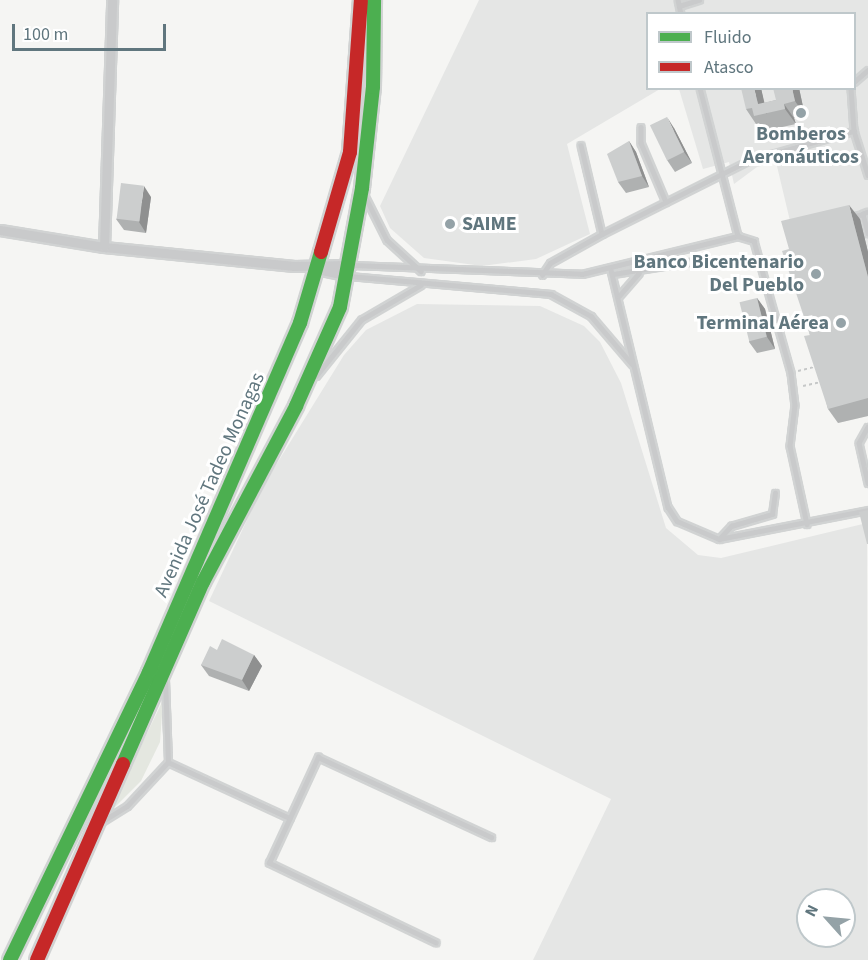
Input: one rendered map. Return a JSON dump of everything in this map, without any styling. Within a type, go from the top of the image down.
[{"type":"main road","name":"Avenida José Tadeo Monagas","points":[[10,960],[189,582],[264,414],[316,267],[350,152],[361,0]]},
{"type":"main road","name":"Avenida José Tadeo Monagas","points":[[37,960],[164,668],[247,492],[296,406],[351,271],[362,188],[374,0]]},
{"type":"street","points":[[104,247],[112,0]]},
{"type":"street","points":[[0,230],[104,247],[351,271]]},
{"type":"lane","points":[[679,3],[699,0]]},
{"type":"lane","points":[[856,81],[868,70]]},
{"type":"lane","points":[[700,90],[738,236],[759,248],[791,373],[795,405],[790,446],[807,524]]},
{"type":"lane","points":[[851,90],[854,131],[868,175]]},
{"type":"lane","points":[[641,128],[641,143],[666,202]]},
{"type":"lane","points":[[542,275],[550,263],[602,234],[762,155],[854,131]]},
{"type":"lane","points":[[581,146],[602,234]]},
{"type":"lane","points":[[362,188],[387,240],[421,271]]},
{"type":"lane","points":[[843,219],[866,213],[868,233]]},
{"type":"lane","points":[[612,272],[738,236]]},
{"type":"lane","points":[[351,271],[508,275],[639,273],[695,261]]},
{"type":"lane","points":[[351,271],[421,285],[508,288],[573,303],[603,327],[633,366]]},
{"type":"lane","points":[[612,272],[668,507],[688,531],[719,539],[807,524],[868,510]]},
{"type":"lane","points":[[619,296],[639,273]]},
{"type":"lane","points":[[508,275],[508,288]]},
{"type":"lane","points":[[296,406],[361,320],[421,285]]},
{"type":"lane","points":[[868,427],[859,443],[868,483]]},
{"type":"lane","points":[[719,539],[731,526],[772,514],[776,493]]},
{"type":"lane","points":[[96,826],[127,806],[168,762],[164,668]]},
{"type":"lane","points":[[436,943],[269,863],[318,757],[491,837]]},
{"type":"lane","points":[[168,762],[291,818]]},
{"type":"path","points":[[797,372],[818,366]]},
{"type":"path","points":[[803,386],[822,382]]},
{"type":"shaded area","points":[[479,0],[868,0],[868,416],[838,423],[776,162],[757,167],[734,184],[729,162],[703,169],[679,90],[856,90],[856,12],[646,12],[646,90],[658,90],[567,144],[590,234],[536,259],[482,266],[424,258],[390,228],[380,206]]},
{"type":"shaded area","points":[[417,304],[540,306],[584,326],[600,342],[621,383],[666,528],[698,555],[721,558],[867,523],[868,960],[533,960],[611,799],[209,601],[263,486],[344,355],[366,330]]},
{"type":"shaded area","points":[[163,700],[160,742],[141,781],[109,813]]},
{"type":"building","points":[[741,90],[754,90],[758,104],[776,100],[774,90],[792,90],[795,101],[784,104],[785,109],[754,116],[752,108],[746,109]]},
{"type":"building","points":[[667,117],[684,152],[667,160],[650,125]]},
{"type":"building","points":[[629,141],[642,176],[618,182],[607,154]]},
{"type":"building","points":[[121,183],[144,186],[139,222],[117,219]]},
{"type":"building","name":"Terminal Aérea","points":[[849,205],[868,277],[868,398],[828,409],[804,336],[810,335],[782,251],[789,249],[781,221]]},
{"type":"building","points":[[757,298],[767,337],[749,341],[740,302]]},
{"type":"building","points":[[868,510],[868,544],[867,544],[859,512]]},
{"type":"building","points":[[222,639],[254,655],[242,680],[201,665],[210,646],[217,650]]},
{"type":"traffic: fast","points":[[123,764],[203,582],[296,406],[340,307],[362,188],[373,87],[374,0]]},
{"type":"traffic: fast","points":[[10,960],[149,672],[300,323],[321,252]]},
{"type":"traffic: jam","points":[[321,252],[350,152],[361,0]]},
{"type":"traffic: jam","points":[[37,960],[123,764]]},
{"type":"place","name":"Bomberos Aeronáuticos","points":[[801,113]]},
{"type":"place","name":"SAIME","points":[[450,224]]},
{"type":"place","name":"Banco Bicentenario Del Pueblo","points":[[816,274]]},
{"type":"place","name":"Terminal Aérea","points":[[841,323]]}]
